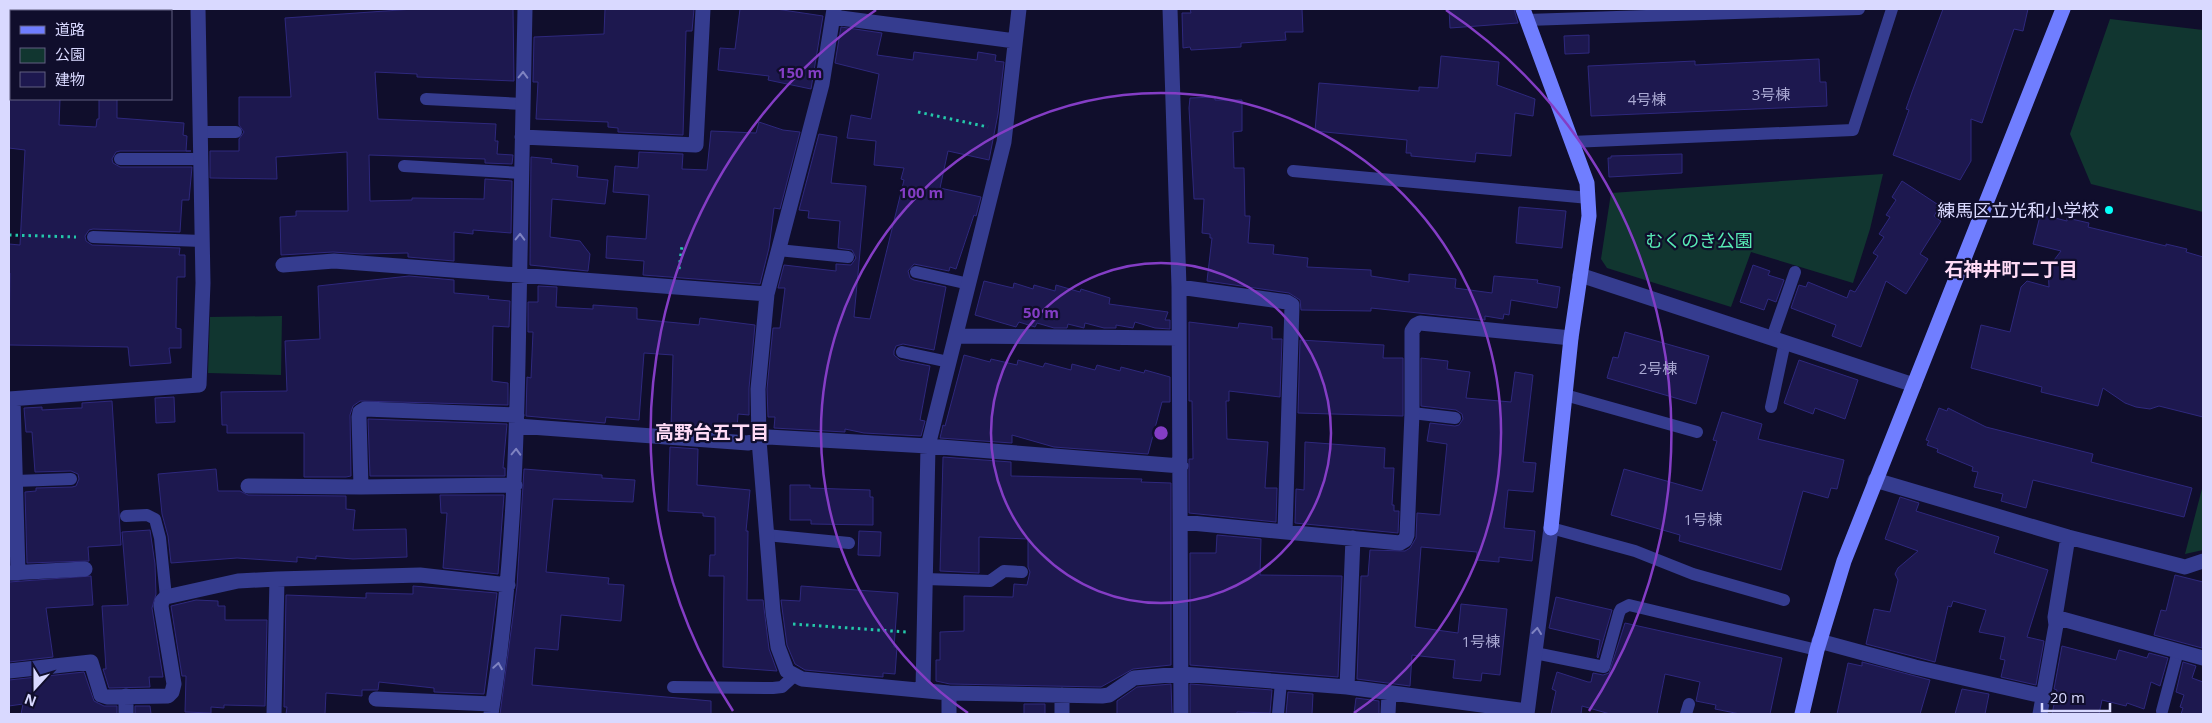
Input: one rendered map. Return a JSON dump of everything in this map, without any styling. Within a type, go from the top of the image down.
[{"type":"street","points":[[85,569],[14,573],[16,481],[11,399],[199,385],[203,283],[198,9]]},
{"type":"street","points":[[376,699],[492,709],[508,585],[515,485],[524,9]]},
{"type":"street","points":[[522,137],[696,145],[703,9]]},
{"type":"street","points":[[923,690],[928,446],[1005,131],[1019,9]]},
{"type":"street","points":[[1170,9],[1179,287],[1182,522],[1181,714]]},
{"type":"street","points":[[1802,714],[1818,645],[1844,561],[2063,9]]},
{"type":"street","points":[[1015,41],[834,13],[822,84],[767,294],[758,389],[759,440],[774,622],[778,647],[788,671],[802,680],[949,693],[1062,695],[1109,695],[1134,678],[1182,674],[1347,688],[1527,713],[1551,528],[1571,338],[1589,216],[1589,198],[1587,183],[1525,14]]},
{"type":"street","points":[[283,264],[334,261],[767,294]]},
{"type":"street","points":[[1580,275],[1914,385]]},
{"type":"street","points":[[1179,287],[1287,302],[1292,305],[1285,532]]},
{"type":"street","points":[[1182,522],[1400,543],[1405,540],[1412,413],[1412,331],[1416,325],[1420,323],[1571,338]]},
{"type":"street","points":[[956,336],[1179,338]]},
{"type":"street","points":[[361,487],[358,417],[360,412],[365,410],[517,420],[748,443],[768,437],[928,446],[1181,466]]},
{"type":"street","points":[[1875,480],[2068,537],[2184,566],[2203,561]]},
{"type":"street","points":[[248,486],[515,485]]},
{"type":"street","points":[[2040,714],[2056,625],[2055,617],[2068,537]]},
{"type":"street","points":[[1347,688],[1353,538]]},
{"type":"street","points":[[9,671],[91,662],[102,695],[107,697],[168,696],[172,692],[174,684],[161,606],[162,601],[166,597],[238,581],[277,579],[420,576],[508,585]]},
{"type":"street","points":[[274,714],[277,579]]},
{"type":"street","points":[[2055,617],[2203,658]]},
{"type":"street","points":[[1818,645],[2043,696]]},
{"type":"street","points":[[949,693],[949,714]]},
{"type":"street","points":[[1388,714],[1389,694]]},
{"type":"street","points":[[1062,695],[1062,714]]},
{"type":"street","points":[[126,696],[126,714]]},
{"type":"lane","points":[[1525,14],[1859,9]]},
{"type":"lane","points":[[1571,142],[1853,130],[1892,9]]},
{"type":"lane","points":[[426,99],[523,104]]},
{"type":"lane","points":[[200,132],[236,132]]},
{"type":"lane","points":[[120,159],[201,159]]},
{"type":"lane","points":[[404,166],[522,174]]},
{"type":"lane","points":[[1293,171],[1589,198]]},
{"type":"lane","points":[[93,237],[202,241]]},
{"type":"lane","points":[[778,250],[848,257]]},
{"type":"lane","points":[[916,272],[969,284]]},
{"type":"lane","points":[[1771,406],[1779,340],[1795,272]]},
{"type":"lane","points":[[902,352],[949,362]]},
{"type":"lane","points":[[1565,395],[1697,432]]},
{"type":"lane","points":[[1412,413],[1455,418]]},
{"type":"lane","points":[[16,481],[71,479]]},
{"type":"lane","points":[[126,516],[147,515],[155,519],[160,538],[166,597]]},
{"type":"lane","points":[[1551,528],[1635,551],[1693,574],[1784,600]]},
{"type":"lane","points":[[766,534],[849,543]]},
{"type":"lane","points":[[926,579],[990,581],[1004,571],[1022,572]]},
{"type":"lane","points":[[1535,652],[1604,667],[1621,609],[1629,605],[1818,645]]},
{"type":"lane","points":[[2162,711],[2178,651]]},
{"type":"lane","points":[[673,687],[773,688],[782,686],[794,676]]},
{"type":"lane","points":[[1278,714],[1281,682]]},
{"type":"path","points":[[918,112],[1005,131]]},
{"type":"path","points":[[9,235],[93,237]]},
{"type":"path","points":[[676,286],[682,246]]},
{"type":"path","points":[[774,622],[924,633]]},
{"type":"green space","points":[[2110,19],[2203,30],[2203,212],[2091,184],[2070,134]]},
{"type":"green space","name":"むくのき公園","points":[[1883,174],[1870,229],[1853,283],[1751,252],[1731,307],[1607,268],[1601,259],[1611,193]]},
{"type":"green space","points":[[282,316],[281,375],[208,373],[210,317]]},
{"type":"green space","points":[[2203,485],[2203,550],[2185,554]]},
{"type":"building","points":[[414,9],[513,9],[514,81],[417,77],[417,74],[375,72],[378,119],[496,124],[495,141],[498,141],[497,154],[513,155],[512,164],[485,163],[485,159],[369,155],[370,201],[412,200],[412,198],[484,199],[485,179],[512,181],[511,233],[473,230],[473,234],[454,232],[454,261],[408,257],[408,253],[362,254],[333,252],[281,255],[280,217],[296,216],[296,211],[348,211],[347,152],[276,157],[277,179],[210,178],[210,151],[239,151],[239,139],[244,132],[239,125],[239,97],[291,97],[285,18]]},
{"type":"building","points":[[605,9],[694,9],[692,31],[686,31],[683,135],[618,132],[618,128],[608,127],[608,122],[536,119],[538,82],[533,82],[534,37],[604,34]]},
{"type":"building","points":[[740,9],[776,9],[823,16],[811,89],[768,80],[769,76],[718,70],[720,48],[735,49]]},
{"type":"building","points":[[1190,9],[1302,9],[1303,32],[1285,32],[1286,40],[1241,43],[1241,47],[1191,50],[1190,47],[1183,48],[1182,13],[1191,13]]},
{"type":"building","points":[[1449,9],[1514,9],[1518,23],[1450,28]]},
{"type":"building","points":[[1943,9],[2028,9],[2023,31],[2014,29],[1982,123],[1971,119],[1971,161],[1960,180],[1893,155],[1909,110],[1906,109]]},
{"type":"building","points":[[841,27],[882,33],[877,55],[913,60],[914,52],[977,60],[978,52],[996,55],[995,61],[1004,62],[998,114],[989,160],[948,151],[940,188],[981,197],[976,216],[974,215],[956,269],[950,267],[949,271],[914,264],[908,271],[910,278],[914,280],[946,287],[934,350],[903,344],[896,346],[894,351],[894,355],[900,360],[930,366],[920,420],[925,421],[921,436],[864,433],[845,429],[845,432],[774,428],[775,417],[768,417],[767,389],[773,328],[780,328],[785,288],[778,288],[784,265],[836,271],[836,264],[851,265],[856,258],[852,250],[838,248],[840,221],[808,218],[809,211],[799,210],[819,134],[837,137],[831,183],[866,186],[854,317],[870,319],[904,180],[901,179],[904,168],[874,165],[876,141],[847,138],[851,115],[871,119],[879,74],[835,63]]},
{"type":"building","points":[[1589,35],[1589,53],[1565,54],[1564,36]]},
{"type":"building","points":[[1441,56],[1499,62],[1497,85],[1535,99],[1533,116],[1515,113],[1511,156],[1476,153],[1475,162],[1411,156],[1411,153],[1406,153],[1407,140],[1315,131],[1319,83],[1419,91],[1419,87],[1438,88]]},
{"type":"building","points":[[1819,59],[1820,82],[1826,82],[1827,106],[1591,116],[1588,66],[1695,61],[1695,65]]},
{"type":"building","points":[[1215,97],[1215,100],[1242,100],[1242,131],[1233,132],[1234,168],[1244,168],[1245,216],[1250,216],[1248,243],[1274,245],[1273,254],[1308,258],[1307,267],[1371,270],[1371,276],[1409,282],[1409,274],[1456,279],[1455,288],[1492,293],[1494,276],[1538,280],[1537,283],[1560,287],[1557,308],[1511,300],[1509,315],[1504,314],[1503,319],[1485,316],[1485,320],[1371,308],[1371,311],[1301,310],[1300,300],[1289,293],[1207,281],[1212,238],[1210,238],[1210,234],[1202,233],[1204,199],[1194,199],[1189,108],[1190,98]]},
{"type":"building","points":[[9,99],[60,100],[59,125],[96,127],[97,119],[99,119],[99,100],[117,100],[117,118],[184,123],[183,135],[187,136],[186,151],[120,151],[116,152],[112,159],[113,163],[120,167],[192,167],[189,200],[182,200],[180,232],[93,229],[89,230],[85,236],[86,241],[92,245],[180,248],[179,255],[185,255],[185,277],[177,277],[176,328],[181,329],[181,348],[169,348],[171,363],[130,366],[128,347],[9,345],[9,244],[20,245],[25,150],[9,148]]},
{"type":"building","points":[[759,122],[783,130],[800,132],[780,209],[774,208],[769,248],[760,284],[643,275],[644,261],[606,258],[607,236],[646,239],[649,195],[613,192],[615,166],[638,168],[639,152],[683,154],[682,169],[707,170],[711,131],[756,133]]},
{"type":"building","points":[[1682,154],[1682,173],[1609,177],[1608,158],[1611,158],[1611,156]]},
{"type":"building","points":[[531,157],[552,159],[551,163],[578,166],[577,177],[608,180],[605,204],[552,199],[550,237],[580,241],[590,254],[588,271],[530,265]]},
{"type":"building","points":[[1902,181],[1940,206],[1934,216],[1941,221],[1920,254],[1928,259],[1906,294],[1886,281],[1861,347],[1832,336],[1836,325],[1791,308],[1799,285],[1806,287],[1808,282],[1847,298],[1850,290],[1855,292],[1878,256],[1873,253],[1884,237],[1879,234],[1890,217],[1886,215],[1896,200],[1892,197]]},
{"type":"building","points":[[1519,207],[1566,211],[1562,248],[1516,243]]},
{"type":"building","points":[[2043,215],[2067,221],[2067,218],[2089,223],[2088,227],[2166,246],[2166,244],[2187,249],[2186,252],[2203,257],[2203,417],[2159,406],[2150,409],[2136,407],[2125,403],[2103,388],[2098,406],[2041,392],[2042,387],[1971,368],[1981,325],[2010,332],[2021,287],[2027,281],[2049,287],[2048,268],[2061,251],[2033,244],[2040,216]]},
{"type":"building","points":[[1753,265],[1770,271],[1768,275],[1784,280],[1776,302],[1768,299],[1764,310],[1740,302]]},
{"type":"building","points":[[409,276],[454,280],[454,293],[489,296],[488,299],[510,301],[509,327],[493,326],[492,381],[508,383],[508,405],[360,401],[353,406],[350,415],[351,476],[346,477],[304,477],[304,433],[227,433],[227,425],[222,425],[221,392],[287,391],[285,341],[320,339],[318,286]]},
{"type":"building","points":[[984,281],[1013,288],[1014,283],[1033,289],[1034,285],[1055,291],[1056,285],[1080,292],[1081,289],[1110,298],[1109,304],[1168,312],[1165,320],[1170,320],[1170,329],[1155,328],[1135,322],[1133,328],[1116,325],[1116,328],[1104,328],[1085,323],[1084,328],[1068,324],[1067,328],[1054,328],[1037,323],[1035,327],[1019,322],[1016,327],[975,315]]},
{"type":"building","points":[[538,286],[557,287],[556,307],[593,309],[593,305],[637,308],[637,319],[699,325],[700,318],[755,325],[749,388],[749,415],[738,414],[737,429],[722,428],[722,431],[671,428],[673,355],[644,353],[639,420],[606,417],[605,423],[526,416],[527,377],[531,378],[533,332],[528,332],[528,302],[538,302]]},
{"type":"building","points":[[1189,322],[1238,328],[1239,323],[1272,327],[1272,339],[1282,339],[1280,397],[1229,391],[1229,401],[1226,401],[1227,439],[1268,442],[1265,488],[1277,488],[1276,522],[1189,513],[1189,459],[1193,459],[1192,401],[1189,401]]},
{"type":"building","points":[[1625,332],[1709,356],[1696,404],[1607,378],[1613,357],[1618,358]]},
{"type":"building","points":[[1300,340],[1384,345],[1383,358],[1403,358],[1403,416],[1298,413]]},
{"type":"building","points":[[964,355],[990,362],[991,359],[1017,365],[1018,360],[1043,367],[1045,363],[1071,370],[1072,364],[1095,370],[1097,365],[1120,371],[1121,367],[1144,373],[1145,370],[1170,377],[1170,402],[1162,402],[1148,454],[1054,447],[1012,435],[1012,443],[940,438]]},
{"type":"building","points":[[1421,358],[1448,361],[1447,369],[1470,372],[1466,398],[1511,402],[1515,372],[1533,375],[1523,462],[1536,463],[1533,492],[1508,490],[1504,528],[1535,531],[1532,561],[1499,557],[1499,562],[1477,560],[1477,552],[1421,547],[1415,627],[1458,633],[1461,604],[1507,609],[1500,675],[1482,673],[1481,681],[1453,678],[1455,660],[1412,655],[1410,686],[1357,679],[1361,576],[1368,576],[1370,550],[1405,551],[1410,548],[1416,538],[1417,513],[1440,515],[1447,444],[1427,441],[1430,423],[1455,426],[1459,425],[1463,419],[1462,414],[1456,410],[1421,406]]},
{"type":"building","points":[[1799,360],[1858,380],[1845,419],[1815,408],[1813,414],[1784,403]]},
{"type":"building","points":[[174,397],[175,422],[156,423],[155,398]]},
{"type":"building","points":[[112,401],[121,545],[88,547],[89,561],[27,563],[25,492],[36,491],[36,488],[72,487],[76,486],[79,479],[78,474],[71,471],[35,472],[32,432],[26,432],[24,408],[42,407],[42,410],[82,408],[82,403]]},
{"type":"building","points":[[1939,408],[1947,411],[1948,408],[1986,427],[2093,454],[2091,462],[2192,488],[2184,517],[2033,480],[2026,508],[2001,501],[2003,494],[1974,487],[1978,472],[1972,471],[1973,467],[1937,452],[1938,449],[1927,445],[1929,441],[1926,440]]},
{"type":"building","points":[[1722,412],[1762,424],[1758,439],[1844,460],[1837,489],[1831,488],[1828,498],[1803,491],[1781,570],[1679,541],[1680,535],[1611,515],[1624,469],[1702,491],[1717,441],[1713,440]]},
{"type":"building","points":[[368,419],[507,424],[503,468],[505,468],[505,476],[370,476]]},
{"type":"building","points":[[1305,442],[1385,448],[1384,468],[1394,468],[1392,505],[1394,505],[1394,511],[1399,511],[1398,533],[1295,523],[1296,489],[1304,490]]},
{"type":"building","points":[[670,447],[698,449],[697,485],[750,490],[746,531],[748,531],[747,600],[763,600],[769,649],[777,671],[723,667],[724,576],[709,576],[710,555],[715,555],[715,517],[703,516],[703,513],[668,511]]},
{"type":"building","points":[[943,457],[1011,462],[1011,476],[1142,479],[1141,482],[1171,483],[1171,665],[1133,669],[1101,687],[950,684],[936,681],[936,660],[940,660],[940,632],[964,631],[964,596],[1013,597],[1014,584],[1027,585],[1030,572],[1028,567],[1028,539],[979,537],[979,573],[940,571]]},
{"type":"building","points":[[216,469],[218,491],[240,491],[248,495],[346,496],[346,509],[355,510],[353,530],[406,529],[407,557],[353,559],[316,556],[316,559],[297,557],[297,562],[237,558],[171,563],[168,536],[162,514],[158,474]]},
{"type":"building","points":[[524,469],[602,475],[602,478],[635,480],[633,502],[553,499],[546,572],[609,578],[608,584],[624,585],[621,621],[561,615],[558,650],[535,648],[532,685],[711,701],[711,714],[500,714],[517,586]]},
{"type":"building","points":[[790,485],[810,485],[810,488],[870,490],[870,497],[873,497],[873,525],[811,524],[811,520],[790,520]]},
{"type":"building","points":[[440,495],[504,495],[498,574],[443,568],[447,513],[441,513]]},
{"type":"building","points":[[1900,497],[1919,503],[1916,511],[1999,537],[1994,553],[2048,570],[2027,637],[2044,641],[2036,685],[2001,677],[2005,660],[2000,659],[2005,637],[1979,632],[1986,610],[1953,601],[1951,607],[1948,606],[1935,662],[1866,644],[1874,609],[1890,612],[1898,580],[1895,574],[1898,568],[1918,551],[1885,539]]},
{"type":"building","points":[[150,530],[155,564],[156,594],[152,608],[163,677],[149,677],[150,687],[109,688],[103,669],[106,669],[102,606],[128,605],[122,532]]},
{"type":"building","points":[[859,531],[881,532],[880,556],[858,555]]},
{"type":"building","points":[[1217,535],[1261,539],[1260,575],[1342,576],[1338,677],[1190,665],[1190,553],[1216,553]]},
{"type":"building","points":[[2175,575],[2203,582],[2202,648],[2154,635],[2161,610],[2166,611]]},
{"type":"building","points":[[91,576],[93,605],[46,608],[53,657],[9,662],[9,582]]},
{"type":"building","points":[[413,586],[497,593],[484,694],[434,692],[434,688],[379,682],[378,690],[362,690],[362,696],[326,693],[325,714],[286,714],[287,707],[284,707],[286,595],[366,598],[366,593],[413,594]]},
{"type":"building","points":[[801,586],[898,593],[894,647],[897,647],[895,674],[883,673],[883,677],[805,670],[795,664],[787,645],[781,600],[800,601]]},
{"type":"building","points":[[1556,597],[1612,610],[1598,658],[1600,640],[1549,628]]},
{"type":"building","points":[[196,600],[218,601],[218,606],[225,606],[225,620],[267,620],[265,706],[224,705],[224,708],[211,707],[211,713],[185,712],[186,676],[182,676],[171,606]]},
{"type":"building","points":[[1625,623],[1782,658],[1770,714],[1740,714],[1715,709],[1716,705],[1696,701],[1700,682],[1665,674],[1657,714],[1610,714],[1582,706],[1581,714],[1551,714],[1556,691],[1552,689],[1557,672],[1588,682],[1591,682],[1593,673],[1603,675],[1609,673]]},
{"type":"building","points":[[2062,646],[2116,660],[2119,650],[2147,658],[2149,653],[2168,658],[2160,686],[2151,682],[2144,709],[2127,703],[2126,706],[2102,700],[2099,714],[2052,714],[2057,690],[2054,689]]},
{"type":"building","points":[[1862,662],[1930,680],[1920,714],[1837,714],[1848,663],[1862,666]]},
{"type":"building","points":[[2183,662],[2196,666],[2192,678],[2203,682],[2203,714],[2181,714],[2183,708],[2180,707],[2184,695],[2176,692]]},
{"type":"building","points":[[84,672],[94,701],[104,706],[117,706],[117,714],[21,714],[23,704],[9,706],[9,680]]},
{"type":"building","points":[[1171,684],[1172,714],[1117,714],[1117,701],[1137,687]]},
{"type":"building","points":[[1190,684],[1272,690],[1270,713],[1190,714]]},
{"type":"building","points":[[1962,689],[1989,694],[1985,714],[1955,714]]},
{"type":"building","points":[[1288,692],[1313,694],[1312,714],[1286,714]]},
{"type":"building","points":[[1356,698],[1379,701],[1379,714],[1354,714]]},
{"type":"building","points":[[1024,704],[1045,704],[1045,714],[1024,714]]},
{"type":"building","points":[[135,706],[150,706],[151,714],[135,714]]},
{"type":"place","name":"練馬区立光和小学校","points":[[2109,210]]},
{"type":"district","name":"石神井町二丁目","points":[[2011,269]]},
{"type":"district","name":"高野台五丁目","points":[[712,432]]}]
